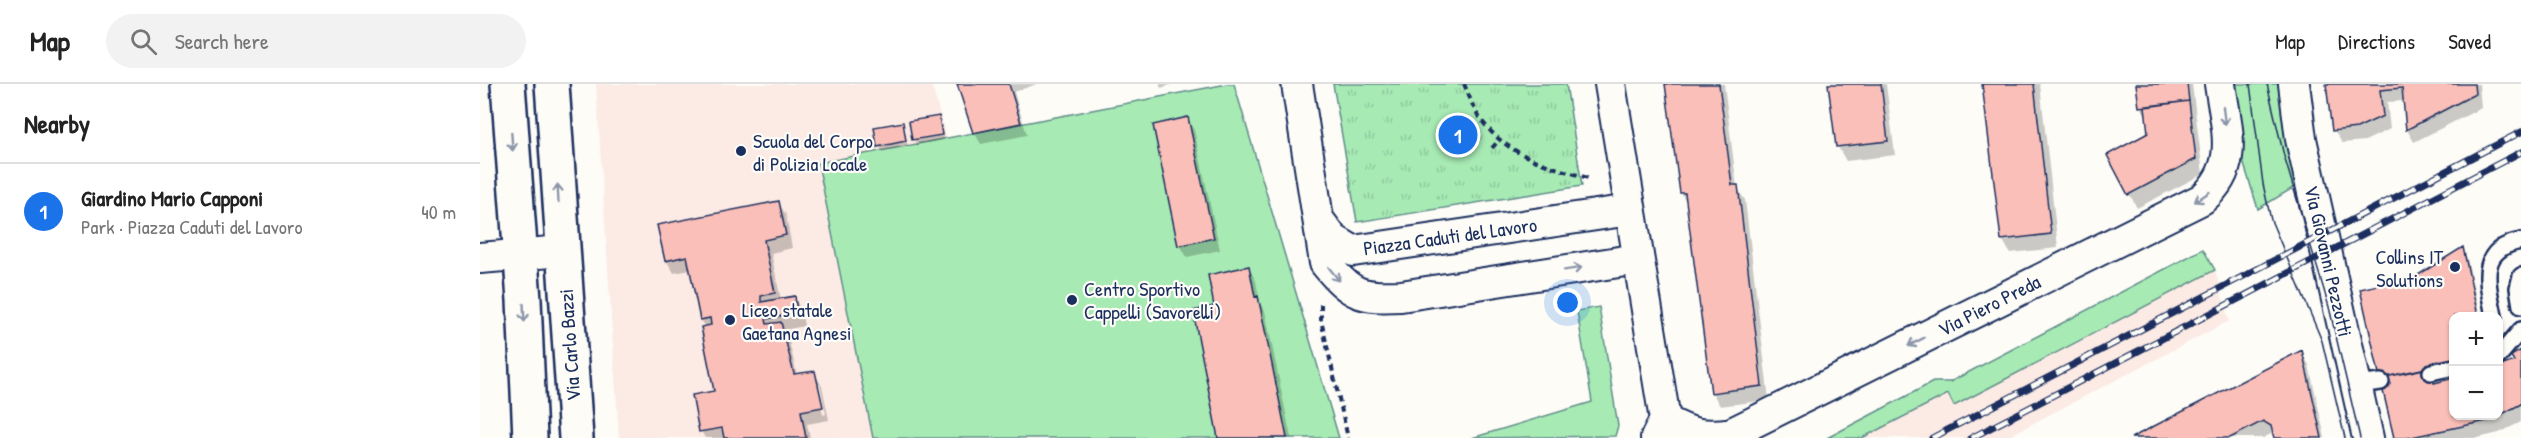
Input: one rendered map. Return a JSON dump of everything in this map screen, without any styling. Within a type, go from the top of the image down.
[{"type":"main road","points":[[508,84],[530,438]]},
{"type":"main road","name":"Via Carlo Bazzi","points":[[552,84],[576,438]]},
{"type":"street","points":[[1297,84],[1325,263],[1342,284],[1370,298],[1412,294],[1638,259]]},
{"type":"street","points":[[1610,84],[1638,259],[1661,429],[1708,436],[1728,435]]},
{"type":"street","name":"Via Piero Preda","points":[[1728,435],[2202,199],[2212,190],[2226,168],[2228,148],[2220,84]]},
{"type":"street","name":"Via Giovanni Pezzotti","points":[[2294,84],[2301,139],[2369,384],[2368,438]]},
{"type":"street","name":"Piazza Caduti del Lavoro","points":[[1318,219],[1333,239],[1353,250],[1630,210]]},
{"type":"street","points":[[480,258],[562,251]]},
{"type":"lane","points":[[2493,312],[2487,273],[2488,266],[2499,249],[2521,241]]},
{"type":"lane","points":[[2521,276],[2518,288],[2521,306]]},
{"type":"lane","points":[[2503,348],[2521,330]]},
{"type":"lane","points":[[2431,372],[2449,368]]},
{"type":"path","points":[[1464,84],[1479,118],[1510,149],[1549,166],[1588,178]]},
{"type":"path","points":[[1492,148],[1500,140]]},
{"type":"path","points":[[1321,304],[1321,320],[1348,438]]},
{"type":"shaded area","name":"Liceo statale Gaetana Agnesi","points":[[596,84],[931,84],[947,138],[818,163],[873,438],[619,438]]},
{"type":"shaded area","points":[[2215,270],[2229,321],[2005,438],[1862,438],[1948,394],[1954,406]]},
{"type":"green space","name":"Centro Sportivo Cappelli (Savorelli)","points":[[1234,84],[1339,438],[873,438],[818,163]]},
{"type":"green space","points":[[1333,84],[1566,84],[1582,186],[1357,222]]},
{"type":"green space","points":[[2233,84],[2282,84],[2296,186],[2258,209],[2243,161]]},
{"type":"green space","points":[[2203,249],[2215,270],[1954,406],[1948,394],[1862,438],[1827,438],[1933,382],[1950,382]]},
{"type":"green space","points":[[1599,307],[1618,426],[1615,436],[1472,438],[1592,402],[1577,311]]},
{"type":"building","points":[[957,84],[1009,84],[1021,123],[973,133]]},
{"type":"building","points":[[1665,84],[1719,84],[1732,185],[1738,185],[1762,386],[1711,393],[1685,193],[1680,193]]},
{"type":"building","points":[[1828,84],[1881,84],[1888,141],[1836,147]]},
{"type":"building","points":[[1982,84],[2034,84],[2051,234],[2001,240]]},
{"type":"building","points":[[2136,84],[2187,84],[2189,101],[2139,107]]},
{"type":"building","points":[[2326,84],[2474,84],[2475,94],[2406,130],[2402,88],[2380,90],[2383,116],[2357,128],[2332,131]]},
{"type":"building","points":[[2189,101],[2196,159],[2128,195],[2107,155],[2148,133],[2145,107]]},
{"type":"building","points":[[939,116],[942,135],[912,140],[909,121]]},
{"type":"building","points":[[1188,117],[1214,238],[1178,246],[1153,125]]},
{"type":"building","points":[[903,122],[906,141],[877,147],[874,127]]},
{"type":"building","points":[[779,201],[786,235],[764,240],[775,293],[761,296],[761,302],[795,296],[797,313],[766,319],[767,324],[781,322],[794,374],[815,371],[823,407],[801,411],[806,438],[724,438],[722,428],[699,432],[692,395],[714,391],[701,327],[711,325],[710,318],[700,320],[687,256],[665,261],[657,225]]},
{"type":"building","points":[[2463,247],[2477,312],[2449,312],[2449,364],[2380,378],[2360,289],[2415,277]]},
{"type":"building","points":[[1249,266],[1255,297],[1258,296],[1287,438],[1218,438],[1193,311],[1214,306],[1208,275]]},
{"type":"building","points":[[2302,350],[2322,438],[2274,438],[2271,426],[2263,421],[2230,438],[2131,438]]},
{"type":"building","points":[[2521,350],[2521,404],[2503,414],[2503,365],[2514,361],[2511,356]]},
{"type":"building","points":[[2431,367],[2434,383],[2449,379],[2449,420],[2491,420],[2407,438],[2394,438],[2380,378]]},
{"type":"tram line","points":[[2250,84],[2263,184],[2271,220],[2322,341],[2345,438]]},
{"type":"tram line","points":[[2267,84],[2284,156],[2329,307],[2360,438]]},
{"type":"railway","points":[[1932,438],[2521,132]]},
{"type":"railway","points":[[1971,438],[2521,152]]},
{"type":"place","name":"Giardino Mario Capponi","points":[[1458,135]]},
{"type":"place","name":"Scuola del Corpo di Polizia Locale","points":[[741,151]]},
{"type":"place","name":"Collins IT Solutions","points":[[2455,267]]},
{"type":"place","name":"Centro Sportivo Cappelli (Savorelli)","points":[[1072,300]]},
{"type":"place","name":"Liceo statale Gaetana Agnesi","points":[[730,320]]}]
